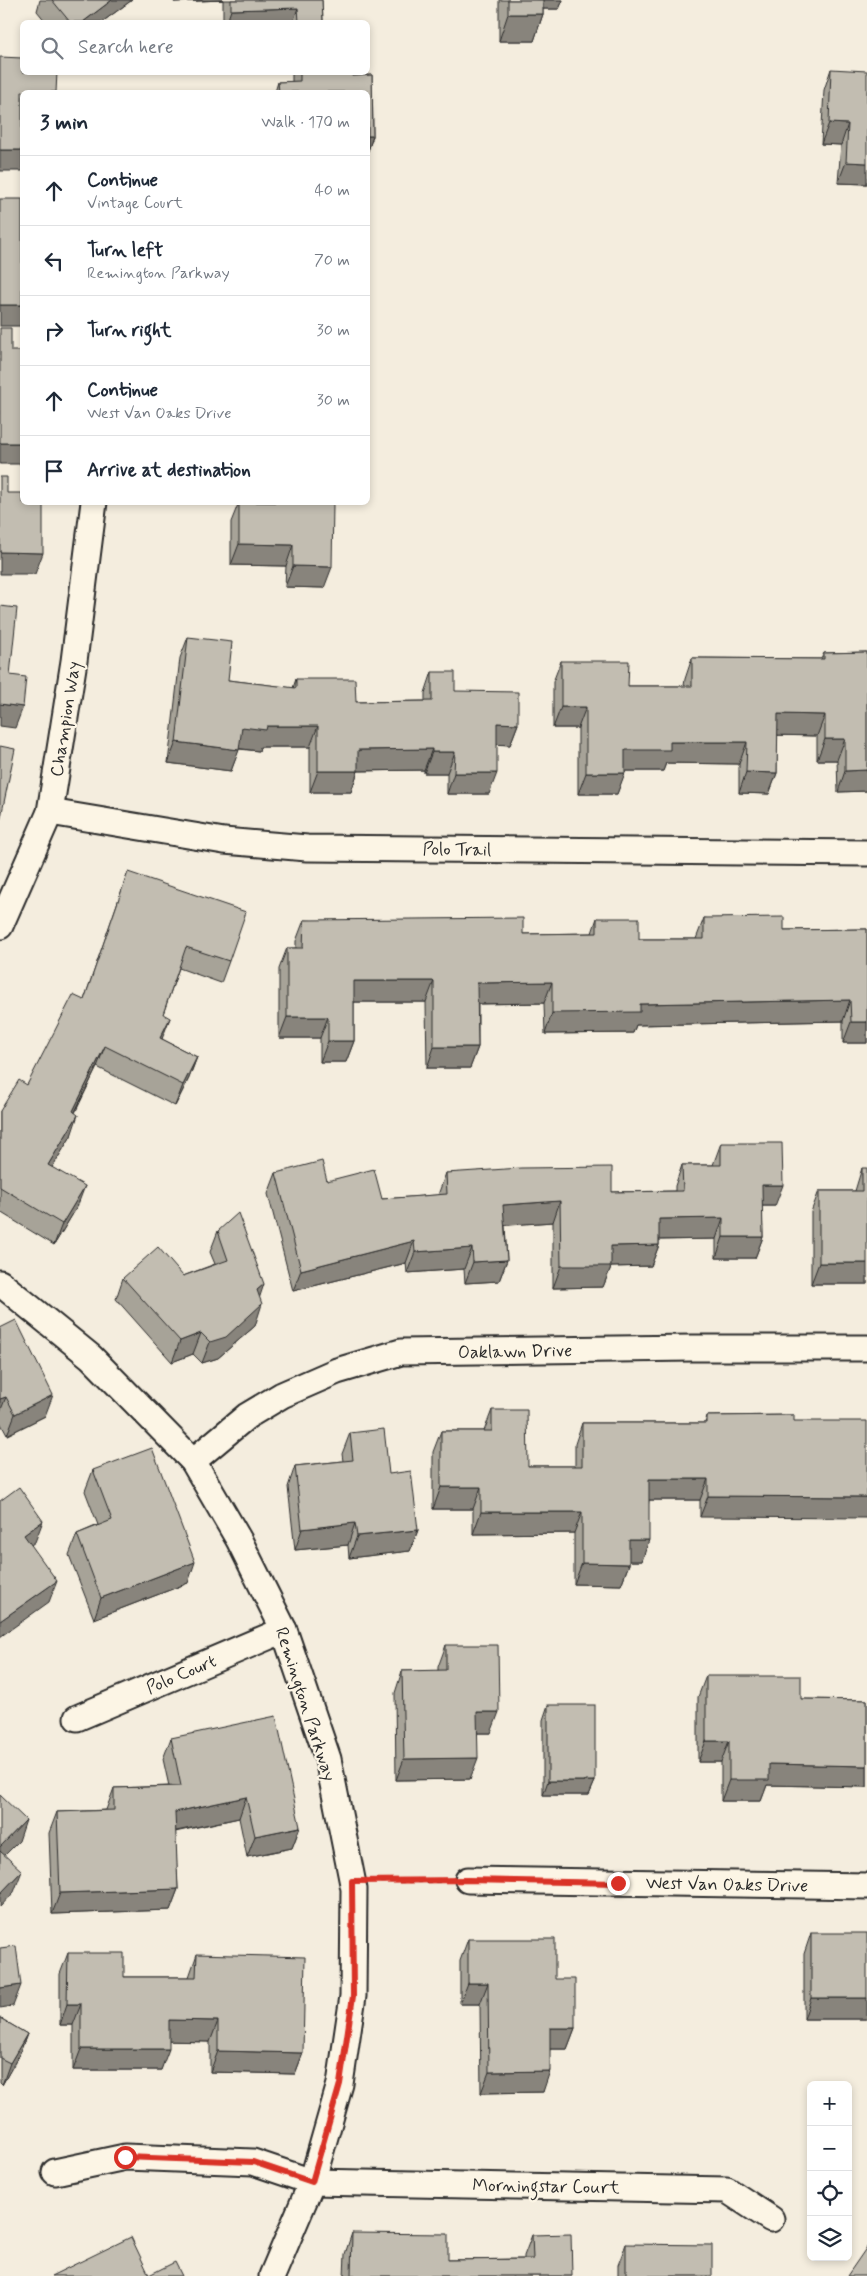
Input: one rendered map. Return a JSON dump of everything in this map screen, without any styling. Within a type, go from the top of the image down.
[{"type":"street","name":"Champion Way","points":[[0,926],[50,812],[74,661],[94,505]]},
{"type":"street","name":"Polo Trail","points":[[50,812],[224,841],[307,848],[867,853]]},
{"type":"street","name":"Remington Parkway","points":[[0,1283],[91,1357],[193,1461],[239,1540],[284,1630],[328,1759],[352,1881],[353,1996],[340,2084],[312,2182],[272,2276]]},
{"type":"street","name":"Oaklawn Drive","points":[[193,1461],[247,1416],[282,1395],[337,1371],[401,1352],[692,1348],[867,1348]]},
{"type":"street","name":"Polo Court","points":[[78,1718],[284,1630]]},
{"type":"street","name":"West Van Oaks Drive","points":[[468,1880],[867,1886]]},
{"type":"street","name":"Morningstar Court","points":[[55,2172],[125,2157],[253,2162],[312,2182],[727,2190],[771,2218]]},
{"type":"path","points":[[352,1881],[468,1880]]},
{"type":"building","points":[[52,0],[112,0],[86,20],[68,20]]},
{"type":"building","points":[[231,0],[322,0],[323,20],[299,20],[298,8],[231,10]]},
{"type":"building","points":[[508,0],[543,0],[543,14],[508,14]]},
{"type":"building","points":[[0,57],[20,58],[20,75],[57,75],[56,90],[20,90],[20,150],[0,150]]},
{"type":"building","points":[[831,69],[867,71],[867,163],[846,162],[848,124],[829,123]]},
{"type":"building","points":[[300,75],[372,75],[373,136],[370,136],[370,90],[279,90],[278,82],[300,81]]},
{"type":"building","points":[[0,199],[20,199],[20,305],[0,305]]},
{"type":"building","points":[[0,328],[11,328],[11,351],[20,351],[20,443],[0,443]]},
{"type":"building","points":[[0,477],[7,477],[7,493],[20,493],[20,505],[43,505],[43,553],[0,552]]},
{"type":"building","points":[[239,505],[333,505],[332,567],[293,566],[293,545],[239,544]]},
{"type":"building","points":[[0,606],[17,608],[10,675],[26,677],[23,707],[0,704]]},
{"type":"building","points":[[188,637],[232,642],[228,680],[296,688],[296,679],[355,679],[356,702],[432,701],[432,672],[455,672],[455,691],[518,692],[518,724],[497,723],[497,773],[454,773],[455,752],[432,752],[432,749],[358,750],[358,771],[318,771],[318,726],[267,726],[266,730],[242,727],[239,750],[176,742]]},
{"type":"building","points":[[867,652],[867,770],[845,771],[845,739],[825,739],[825,715],[778,714],[777,773],[746,772],[747,742],[670,742],[670,750],[625,750],[625,773],[586,773],[586,707],[561,707],[561,661],[629,661],[628,686],[692,686],[692,658],[824,659],[824,653]]},
{"type":"building","points":[[0,746],[15,749],[0,822]]},
{"type":"building","points":[[128,872],[246,912],[229,961],[186,947],[163,1014],[170,1018],[160,1038],[197,1057],[183,1085],[105,1046],[73,1111],[78,1115],[48,1165],[85,1186],[62,1224],[0,1187],[0,1111],[19,1080],[27,1085],[73,995],[84,1000]]},
{"type":"building","points":[[784,917],[784,930],[867,929],[867,1022],[851,1022],[850,1000],[640,1004],[640,1012],[552,1013],[552,982],[477,983],[478,1047],[434,1047],[434,981],[354,981],[354,1041],[328,1041],[328,1017],[287,1017],[287,948],[303,948],[304,920],[523,918],[523,934],[597,933],[597,918],[639,918],[639,939],[704,939],[704,918]]},
{"type":"building","points":[[721,1143],[782,1143],[783,1185],[762,1185],[763,1237],[723,1237],[723,1218],[659,1219],[659,1245],[611,1246],[611,1266],[561,1266],[560,1201],[503,1205],[507,1260],[473,1262],[472,1248],[415,1252],[414,1241],[301,1270],[276,1173],[322,1161],[327,1181],[374,1169],[382,1199],[447,1194],[446,1173],[521,1168],[612,1167],[612,1192],[683,1191],[682,1165],[721,1165]]},
{"type":"building","points":[[862,1168],[867,1168],[867,1263],[819,1263],[819,1191],[862,1191]]},
{"type":"building","points":[[238,1213],[264,1284],[257,1290],[262,1304],[226,1337],[210,1342],[201,1333],[180,1341],[123,1278],[158,1247],[183,1276],[228,1260],[218,1231]]},
{"type":"building","points":[[16,1320],[53,1395],[15,1414],[6,1397],[0,1399],[0,1328]]},
{"type":"building","points":[[492,1410],[527,1410],[528,1466],[582,1466],[582,1423],[707,1423],[707,1416],[794,1415],[794,1421],[867,1421],[867,1497],[708,1496],[708,1479],[649,1479],[649,1540],[629,1540],[629,1564],[582,1563],[582,1512],[481,1512],[481,1487],[441,1487],[441,1431],[492,1431]]},
{"type":"building","points":[[384,1429],[389,1474],[411,1471],[418,1530],[357,1536],[355,1523],[302,1529],[295,1466],[353,1460],[350,1433]]},
{"type":"building","points":[[152,1448],[195,1562],[101,1598],[77,1534],[112,1520],[93,1470]]},
{"type":"building","points":[[19,1487],[43,1521],[24,1535],[57,1581],[0,1621],[0,1501]]},
{"type":"building","points":[[446,1645],[498,1645],[499,1712],[477,1712],[478,1758],[404,1759],[402,1671],[446,1670]]},
{"type":"building","points":[[706,1676],[801,1676],[801,1699],[867,1700],[867,1766],[769,1764],[769,1780],[729,1780],[729,1741],[706,1741]]},
{"type":"building","points":[[548,1705],[595,1705],[595,1781],[548,1781]]},
{"type":"building","points":[[276,1716],[300,1827],[255,1836],[246,1797],[175,1812],[178,1889],[60,1893],[57,1812],[114,1810],[114,1788],[181,1786],[171,1738]]},
{"type":"building","points":[[0,1795],[26,1820],[0,1847]]},
{"type":"building","points":[[0,1851],[22,1871],[0,1894]]},
{"type":"building","points":[[811,1933],[867,1933],[867,1998],[811,1998]]},
{"type":"building","points":[[468,1939],[555,1939],[555,1979],[575,1979],[575,2028],[550,2028],[550,2071],[489,2072],[488,1983],[468,1983]]},
{"type":"building","points":[[16,1946],[21,1985],[0,1988],[0,1948]]},
{"type":"building","points":[[68,1953],[124,1953],[124,1977],[196,1977],[197,1954],[305,1957],[303,2053],[218,2051],[218,2021],[169,2020],[169,2049],[81,2049],[81,2004],[67,2004]]},
{"type":"building","points":[[0,2018],[27,2034],[10,2063],[0,2058]]},
{"type":"building","points":[[352,2233],[448,2234],[448,2260],[533,2259],[532,2235],[571,2234],[572,2276],[351,2276]]},
{"type":"building","points":[[131,2237],[149,2275],[175,2262],[182,2276],[51,2276]]},
{"type":"building","points":[[626,2244],[712,2245],[712,2276],[626,2276]]},
{"type":"building","points":[[867,2247],[867,2276],[847,2276]]},
{"type":"route","points":[[125,2157],[253,2162],[312,2182],[340,2084],[353,1996],[354,1889],[352,1881],[468,1880],[618,1883]]}]
